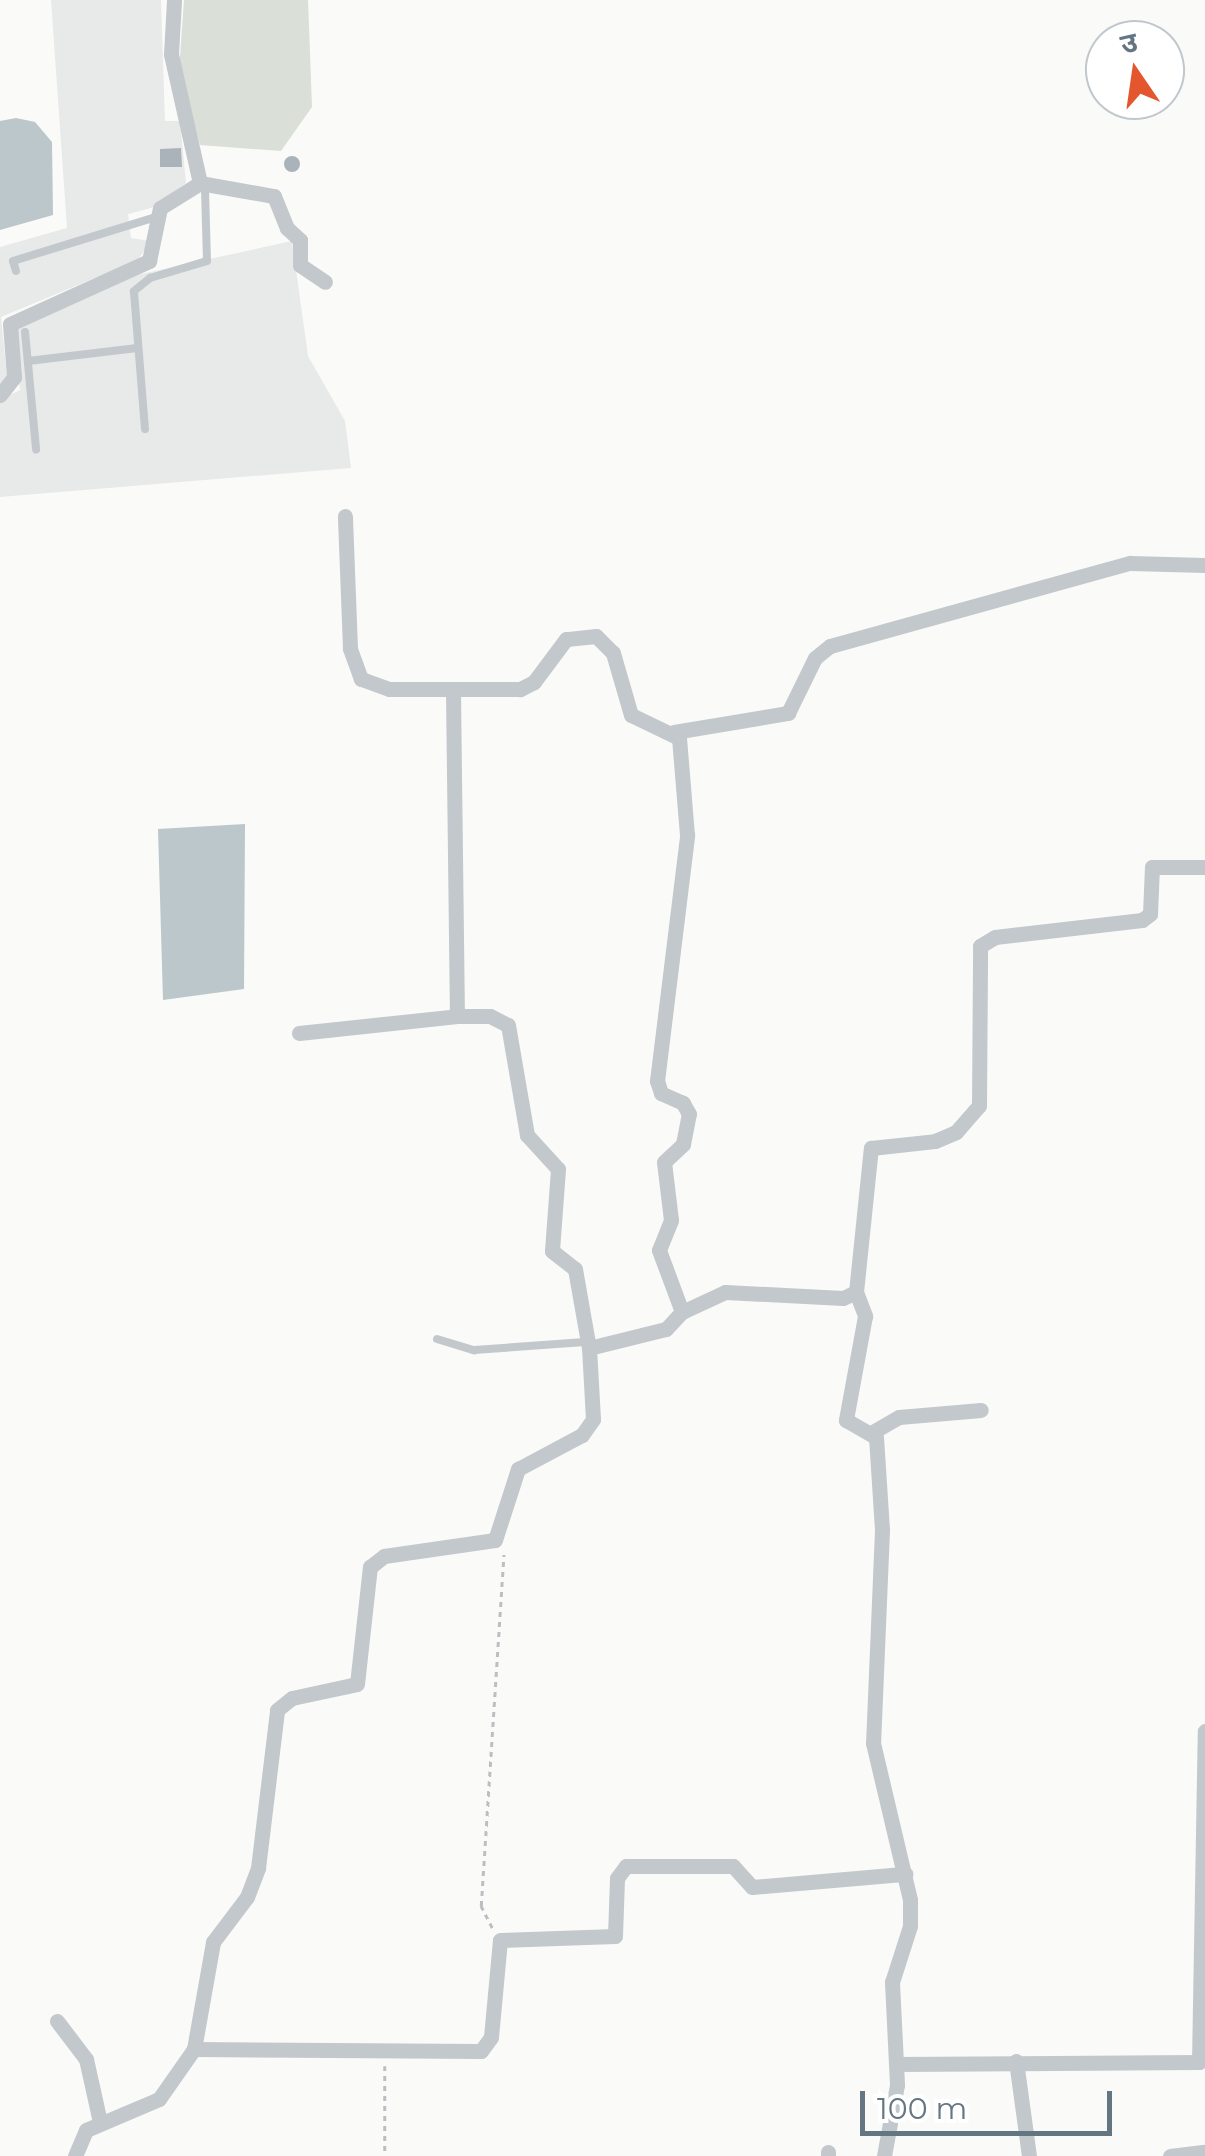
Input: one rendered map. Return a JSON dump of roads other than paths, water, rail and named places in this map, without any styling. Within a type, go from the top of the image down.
[{"type":"street","points":[[174,0],[171,54],[202,186]]},
{"type":"street","points":[[0,396],[14,378],[10,324],[149,262],[156,216],[202,186],[274,196],[287,228],[300,240],[300,265],[325,282]]},
{"type":"street","points":[[346,516],[354,670],[373,687],[453,692],[520,689],[534,682],[566,639],[596,636],[613,653],[631,715],[674,732],[788,713],[814,658],[830,646],[1130,564],[1205,565]]},
{"type":"street","points":[[453,692],[457,1016]]},
{"type":"street","points":[[674,732],[688,817],[679,938],[658,1081],[661,1093],[686,1106],[688,1126],[679,1151],[664,1162],[671,1220],[659,1250],[682,1312]]},
{"type":"street","points":[[981,1410],[899,1417],[871,1433],[852,1429],[846,1420],[865,1316],[856,1292],[871,1148],[936,1141],[956,1132],[979,1106],[980,946],[995,937],[1142,920],[1150,914],[1152,867],[1205,867]]},
{"type":"street","points":[[74,2156],[79,2138],[100,2122],[159,2099],[194,2049],[214,1942],[247,1898],[258,1868],[276,1710],[292,1698],[357,1684],[365,1578],[376,1560],[486,1544],[501,1534],[518,1469],[582,1435],[593,1420],[575,1270],[551,1243],[558,1169],[527,1134],[508,1025],[490,1016],[457,1016],[299,1034]]},
{"type":"street","points":[[587,1345],[666,1329],[682,1312],[725,1292],[843,1298],[856,1292]]},
{"type":"street","points":[[871,1433],[878,1446],[883,1590],[873,1744],[905,1874],[910,1926],[892,1982],[897,2064],[884,2156]]},
{"type":"street","points":[[897,2064],[1199,2062],[1205,1731]]},
{"type":"street","points":[[194,2049],[486,2048],[500,1940],[614,1936],[617,1878],[626,1866],[733,1866],[752,1887],[905,1874]]},
{"type":"street","points":[[58,2022],[86,2060],[100,2122]]},
{"type":"street","points":[[1016,2061],[1029,2156]]},
{"type":"street","points":[[1170,2156],[1205,2152]]},
{"type":"lane","points":[[145,429],[132,303],[140,282],[200,265],[210,254],[202,186]]},
{"type":"lane","points":[[16,271],[14,261],[156,216]]},
{"type":"lane","points":[[25,332],[36,449]]},
{"type":"lane","points":[[28,360],[136,348]]},
{"type":"lane","points":[[437,1338],[474,1350],[587,1345]]}]
